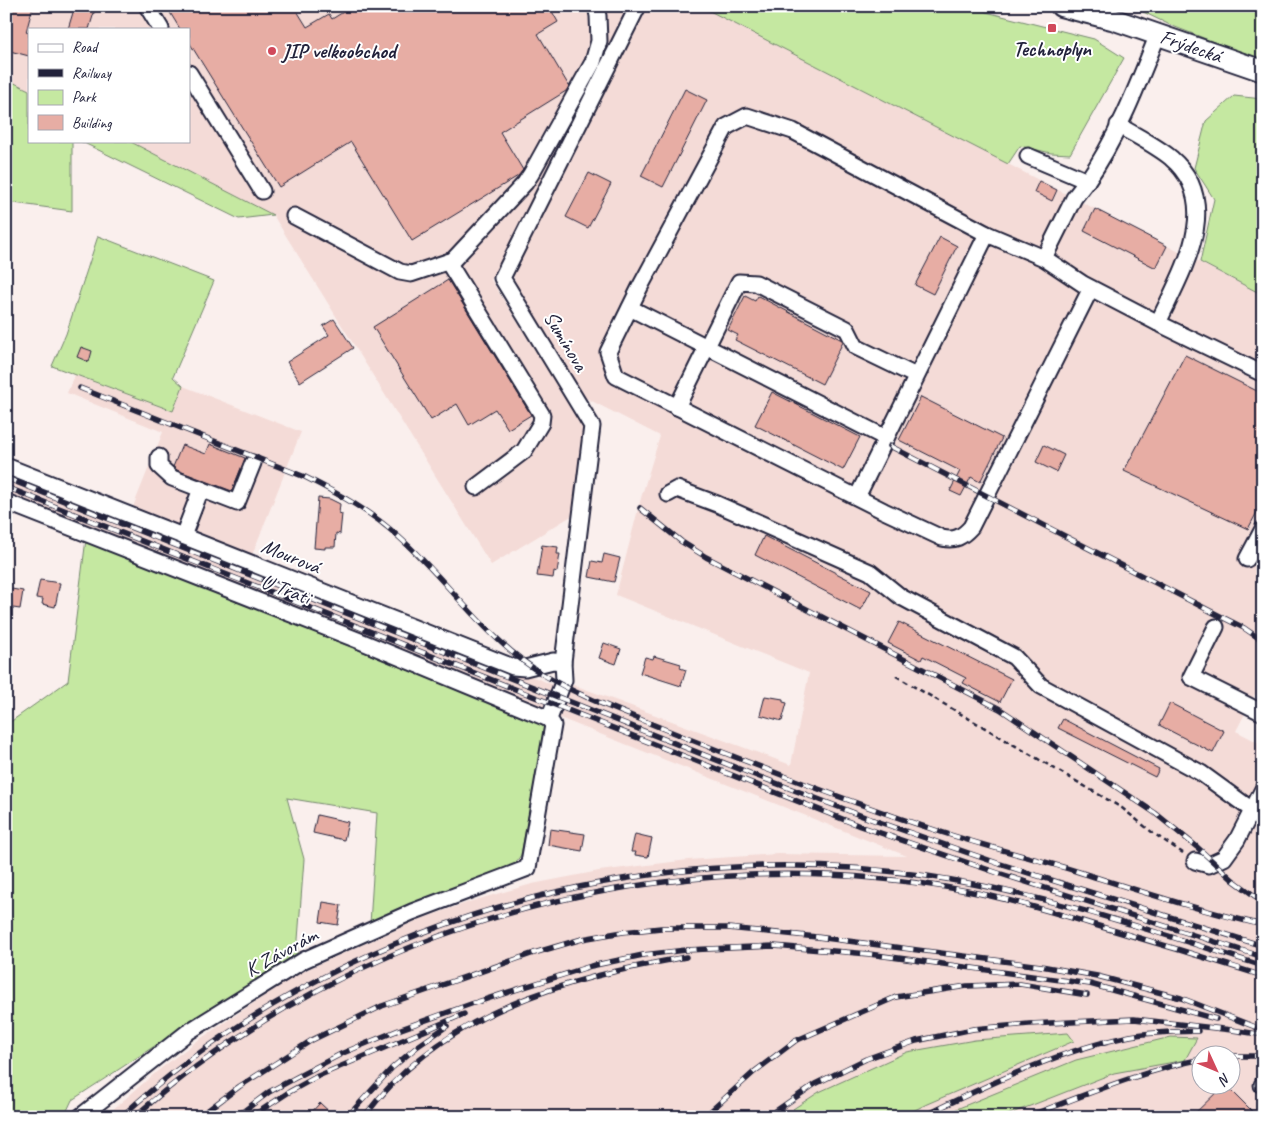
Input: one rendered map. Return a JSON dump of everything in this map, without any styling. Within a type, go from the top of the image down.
[{"type":"main road","name":"Frýdecká","points":[[1061,6],[1112,19],[1263,71]]},
{"type":"street","points":[[147,6],[160,28]]},
{"type":"street","points":[[294,216],[400,272],[411,274],[448,262],[458,255],[525,183],[531,174],[594,62],[599,40],[596,6]]},
{"type":"street","name":"Sumínova","points":[[551,722],[564,680],[563,662],[592,426],[502,278],[638,6]]},
{"type":"street","points":[[1044,258],[1074,198],[1098,164],[1118,125],[1139,83],[1158,34]]},
{"type":"street","points":[[190,75],[262,191]]},
{"type":"street","points":[[1091,288],[971,527],[957,539],[949,540],[942,538],[616,376],[608,352],[726,127],[747,116],[793,131],[987,234],[1044,258],[1091,288],[1158,323],[1263,374]]},
{"type":"street","points":[[1118,125],[1162,151],[1182,169],[1192,188],[1197,206],[1197,227],[1192,250],[1158,323]]},
{"type":"street","points":[[1028,156],[1087,181]]},
{"type":"street","points":[[857,497],[987,234]]},
{"type":"street","points":[[448,262],[542,415],[541,423],[524,451],[476,487]]},
{"type":"street","points":[[677,407],[739,282],[756,284],[847,329],[856,347],[916,376]]},
{"type":"street","points":[[630,308],[886,438]]},
{"type":"street","points":[[159,456],[159,466],[172,478],[237,503],[253,463]]},
{"type":"street","name":"Mourová","points":[[6,466],[513,666],[525,668],[553,661],[563,662]]},
{"type":"street","points":[[183,536],[201,489]]},
{"type":"street","points":[[668,494],[677,489],[717,504],[870,572],[901,597],[1014,657],[1041,686],[1201,773],[1252,810]]},
{"type":"street","name":"U Trati","points":[[6,502],[360,641],[551,722]]},
{"type":"street","points":[[1247,559],[1263,528]]},
{"type":"street","points":[[1216,627],[1192,677],[1263,712]]},
{"type":"street","name":"K Závorám","points":[[80,1117],[188,1032],[304,960],[412,912],[528,868],[551,722]]},
{"type":"street","points":[[1195,861],[1209,865],[1224,858],[1237,840],[1263,790]]},
{"type":"path","points":[[896,676],[1122,808],[1153,833],[1195,861]]},
{"type":"shaded area","points":[[6,6],[631,6],[491,280],[586,431],[573,515],[491,565],[273,215],[131,142],[190,142],[190,28],[28,28],[28,90],[6,79]]},
{"type":"shaded area","points":[[646,6],[700,6],[1263,295],[1263,698],[1255,694],[1236,731],[1263,745],[1263,1117],[104,1117],[160,1069],[197,1041],[297,974],[418,920],[472,901],[532,884],[599,871],[688,860],[777,854],[907,856],[6,498],[6,468],[561,688],[574,685],[791,765],[809,673],[616,595],[641,498],[660,436],[582,396],[518,291],[512,272]]},
{"type":"shaded area","points":[[75,375],[172,411],[183,386],[301,432],[250,560],[131,512],[163,432],[67,393]]},
{"type":"green space","points":[[700,6],[974,6],[986,12],[1094,39],[1124,58],[1070,154],[1051,153],[1020,146],[1008,164]]},
{"type":"green space","points":[[1131,6],[1263,6],[1263,61],[1170,25]]},
{"type":"green space","points":[[6,79],[28,90],[28,142],[72,142],[72,211],[6,202]]},
{"type":"green space","points":[[1234,96],[1263,99],[1263,295],[1200,262],[1214,199],[1194,168],[1206,121]]},
{"type":"green space","points":[[82,142],[131,142],[273,215],[239,219]]},
{"type":"green space","points":[[98,236],[214,281],[173,377],[183,386],[173,411],[52,366],[66,334]]},
{"type":"green space","points":[[86,539],[545,726],[521,855],[514,865],[370,924],[377,813],[287,798],[304,859],[297,953],[72,1100],[64,1117],[6,1117],[6,725],[68,681]]},
{"type":"green space","points":[[1068,1033],[1074,1041],[901,1117],[801,1117],[793,1109],[819,1092],[907,1052],[975,1040]]},
{"type":"green space","points":[[1171,1037],[1197,1038],[1185,1060],[1114,1073],[1002,1117],[937,1117],[1076,1060]]},
{"type":"building","points":[[7,6],[33,6],[26,32],[28,33],[28,56],[6,50]]},
{"type":"building","points":[[75,6],[96,6],[89,28],[68,28]]},
{"type":"building","points":[[166,6],[294,6],[307,27],[329,14],[332,19],[353,6],[549,6],[558,22],[538,34],[569,86],[566,91],[500,132],[523,170],[518,176],[412,241],[351,142],[279,187],[190,44],[190,28],[179,28]]},
{"type":"building","points":[[685,89],[707,100],[663,187],[641,176]]},
{"type":"building","points":[[589,173],[611,184],[588,228],[566,217]]},
{"type":"building","points":[[1039,181],[1057,190],[1052,201],[1034,192]]},
{"type":"building","points":[[1095,209],[1167,246],[1156,268],[1084,231]]},
{"type":"building","points":[[940,237],[957,246],[933,294],[915,285]]},
{"type":"building","points":[[448,280],[531,415],[508,429],[495,409],[469,425],[457,404],[431,420],[373,327]]},
{"type":"building","points":[[745,296],[755,301],[758,296],[842,340],[843,342],[822,384],[735,340],[738,335],[728,330]]},
{"type":"building","points":[[334,319],[353,348],[300,382],[287,362],[329,335],[323,326]]},
{"type":"building","points":[[81,347],[92,351],[89,362],[77,357]]},
{"type":"building","points":[[1185,355],[1263,394],[1263,501],[1248,529],[1124,471]]},
{"type":"building","points":[[772,392],[860,437],[843,470],[755,425]]},
{"type":"building","points":[[921,397],[1002,438],[980,482],[971,477],[961,496],[950,491],[960,471],[899,440]]},
{"type":"building","points":[[210,444],[245,458],[232,491],[173,467],[182,445],[206,454]]},
{"type":"building","points":[[1044,445],[1064,455],[1056,472],[1036,462]]},
{"type":"building","points":[[318,498],[330,499],[340,504],[339,513],[342,514],[340,534],[336,533],[335,547],[325,547],[325,549],[314,548]]},
{"type":"building","points":[[764,536],[871,591],[861,610],[755,555]]},
{"type":"building","points":[[542,545],[558,547],[557,554],[560,554],[557,572],[554,571],[553,578],[537,576]]},
{"type":"building","points":[[604,554],[620,558],[614,582],[589,577],[592,561],[602,563]]},
{"type":"building","points":[[40,580],[60,583],[55,607],[42,604],[43,599],[36,598]]},
{"type":"building","points":[[6,588],[23,591],[20,609],[6,607]]},
{"type":"building","points":[[899,622],[1012,679],[1000,702],[963,683],[966,678],[923,656],[921,660],[888,643]]},
{"type":"building","points":[[604,643],[621,649],[616,664],[599,658]]},
{"type":"building","points":[[654,656],[681,664],[680,668],[686,670],[681,686],[640,673],[645,657],[653,659]]},
{"type":"building","points":[[765,696],[783,699],[783,702],[787,703],[782,721],[760,715]]},
{"type":"building","points":[[1170,703],[1224,731],[1213,753],[1159,725]]},
{"type":"building","points":[[1063,719],[1159,769],[1155,777],[1058,728]]},
{"type":"building","points":[[317,815],[348,822],[344,840],[313,833]]},
{"type":"building","points":[[550,829],[585,834],[582,851],[548,845]]},
{"type":"building","points":[[635,834],[652,838],[648,857],[635,855],[636,852],[631,852]]},
{"type":"building","points":[[323,902],[341,905],[338,925],[320,922]]},
{"type":"building","points":[[1213,1096],[1237,1096],[1258,1117],[1191,1117]]},
{"type":"building","points":[[320,1103],[335,1117],[307,1117]]},
{"type":"railway","points":[[80,388],[305,477],[355,504],[400,538],[486,628],[523,661],[565,687],[587,697],[676,734],[844,799],[917,824],[1188,906],[1263,925]]},
{"type":"railway","points":[[890,446],[1244,628],[1263,641]]},
{"type":"railway","points":[[6,478],[865,817],[1000,864],[1263,946]]},
{"type":"railway","points":[[6,487],[860,826],[998,873],[1263,957]]},
{"type":"railway","points":[[640,508],[682,542],[706,557],[1000,709],[1155,813],[1197,847],[1233,880],[1263,902]]},
{"type":"railway","points":[[121,1117],[205,1049],[297,991],[394,944],[497,908],[603,882],[711,869],[819,866],[927,876],[970,883],[1055,903],[1263,966]]},
{"type":"railway","points":[[134,1117],[222,1048],[317,990],[419,944],[525,909],[634,886],[745,875],[857,877],[967,891],[1047,911],[1263,976]]},
{"type":"railway","points":[[199,1117],[240,1086],[312,1040],[382,1006],[534,953],[582,939],[661,928],[728,928],[817,937],[1041,966],[1097,976],[1181,998],[1263,1030]]},
{"type":"railway","points":[[236,1117],[269,1092],[297,1077],[343,1053],[401,1029],[471,1004],[591,966],[643,955],[686,950],[774,946],[869,954],[1090,984],[1216,1019]]},
{"type":"railway","points":[[364,1117],[395,1081],[430,1051],[468,1026],[508,1006],[551,990],[595,977],[686,957]]},
{"type":"railway","points":[[704,1117],[754,1072],[795,1041],[896,997],[967,986],[1020,984],[1087,995]]},
{"type":"railway","points":[[251,1117],[318,1076],[464,1014]]},
{"type":"railway","points":[[767,1117],[815,1084],[866,1059],[916,1041],[973,1029],[1029,1024],[1134,1019],[1258,1034]]},
{"type":"railway","points":[[347,1117],[392,1068],[418,1046],[447,1026]]},
{"type":"railway","points":[[921,1117],[1023,1070],[1076,1050],[1130,1036],[1198,1031]]},
{"type":"railway","points":[[1242,1056],[1263,1056]]},
{"type":"railway","points":[[1026,1117],[1135,1077],[1192,1061]]},
{"type":"place","name":"Technoplyn","points":[[1052,28]]},
{"type":"place","name":"JIP velkoobchod","points":[[272,51]]}]
